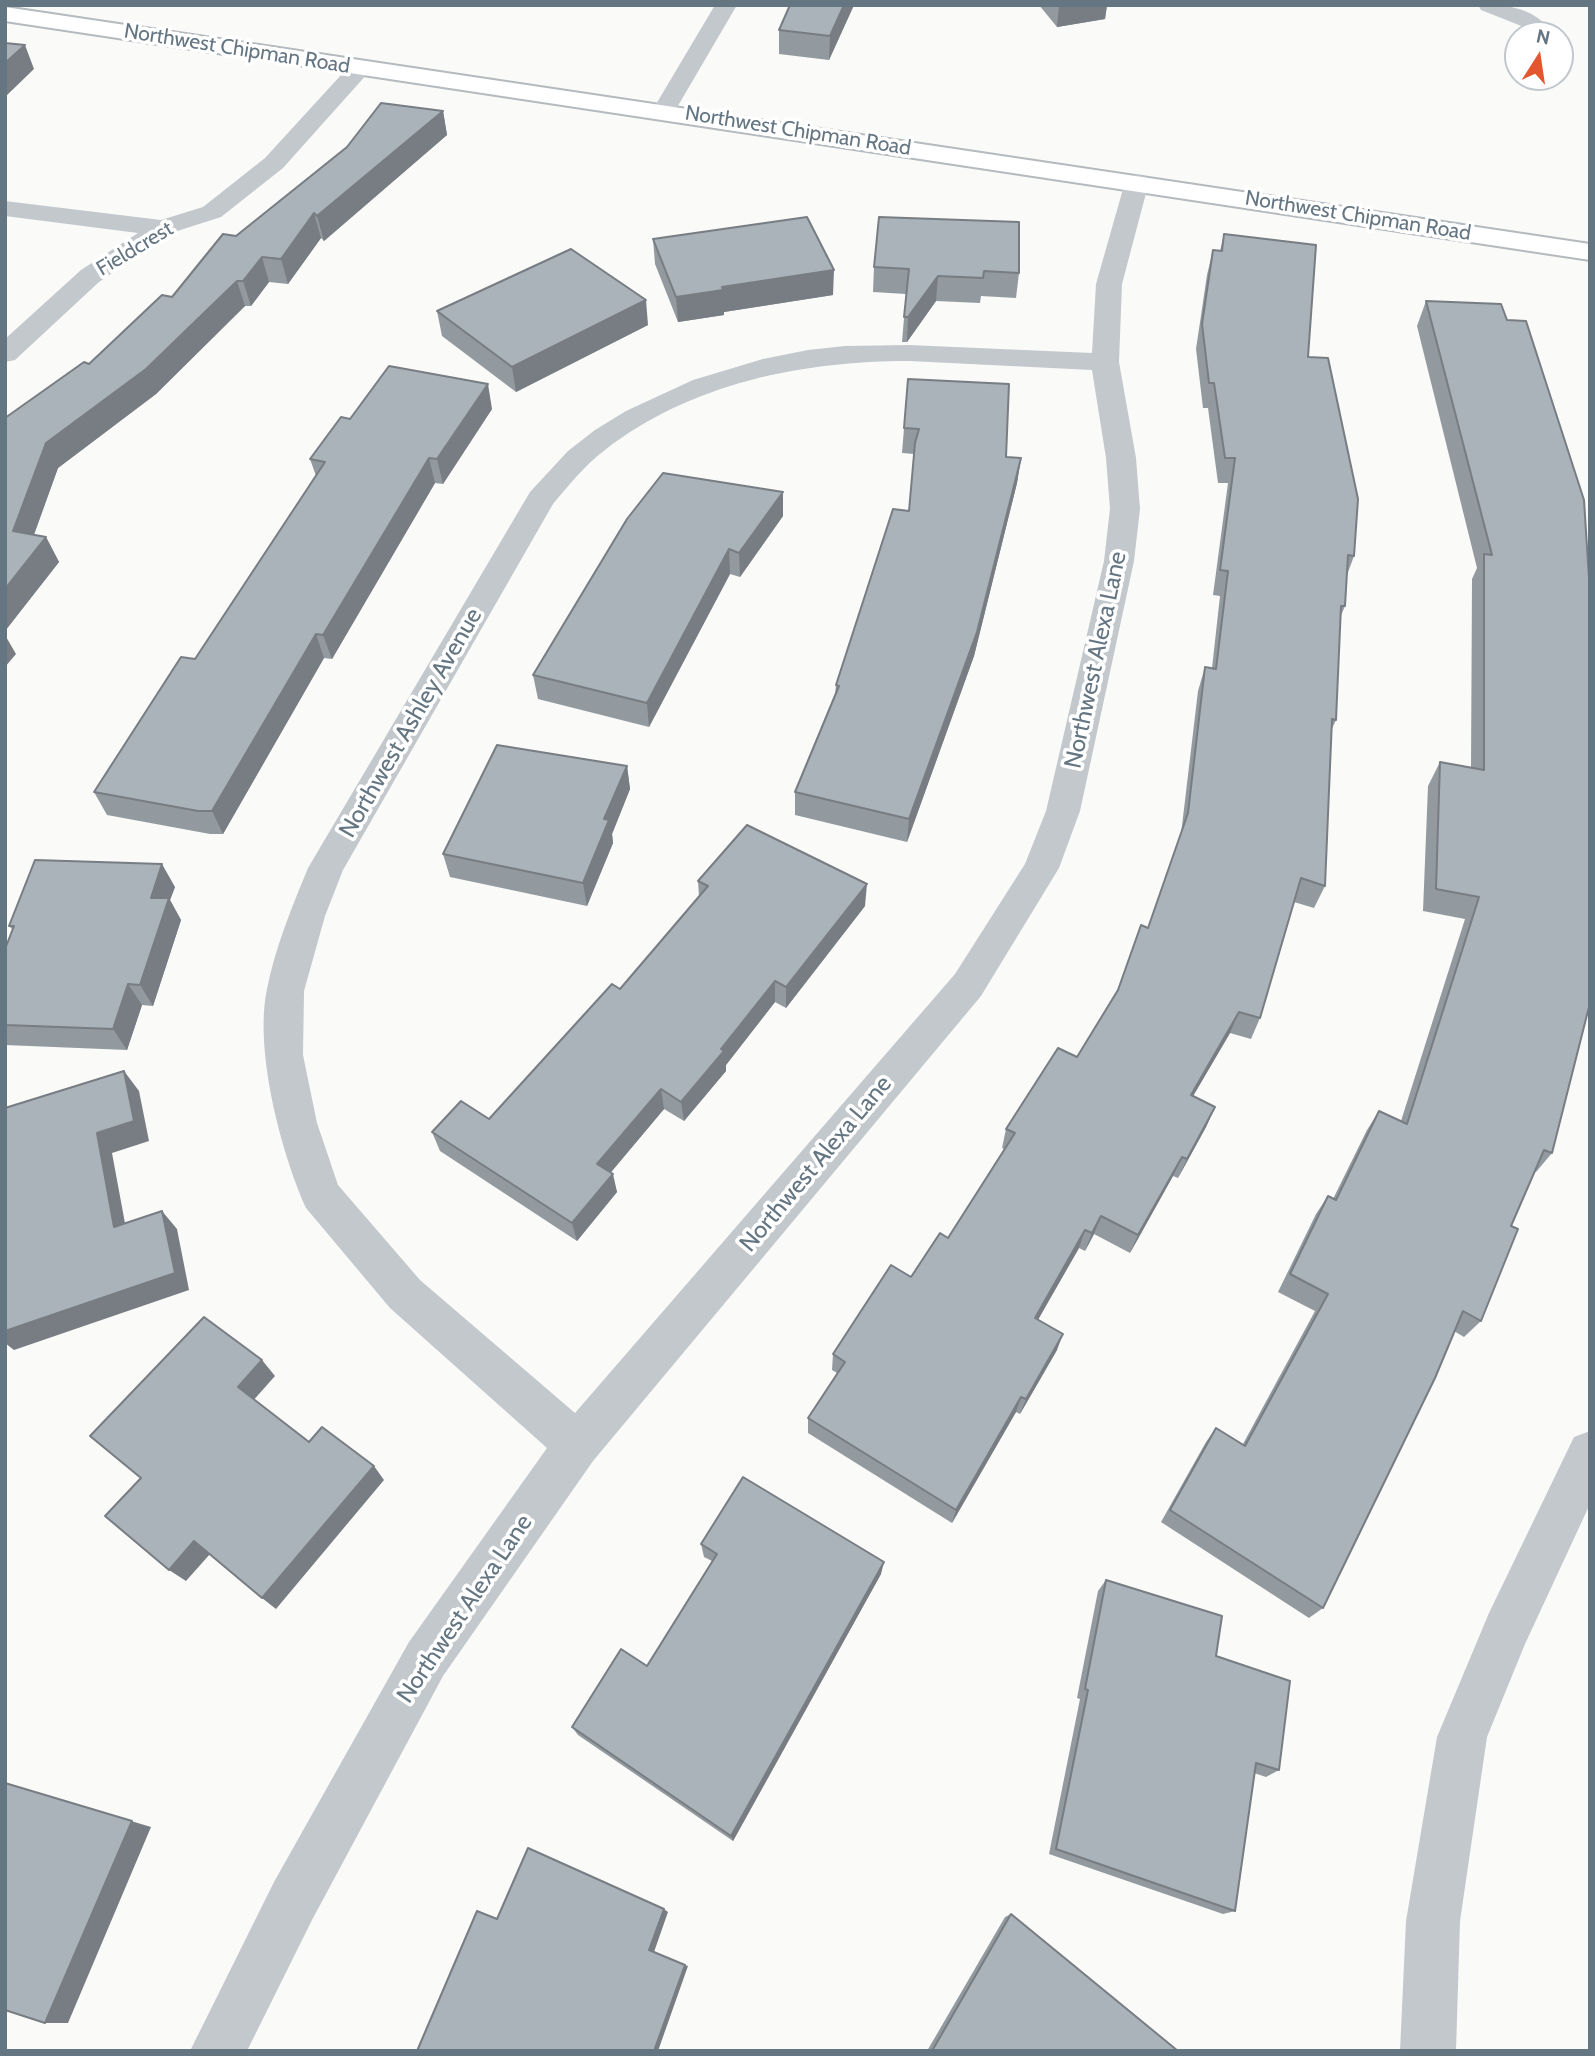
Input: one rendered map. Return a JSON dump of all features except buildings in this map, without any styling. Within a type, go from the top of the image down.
[{"type":"main road","name":"Northwest Chipman Road","points":[[5,14],[1138,182],[1590,252]]},
{"type":"street","points":[[664,111],[726,5]]},
{"type":"street","points":[[1489,5],[1529,21]]},
{"type":"street","name":"Fieldcrest","points":[[5,355],[90,276],[162,228],[212,212],[274,163],[360,68]]},
{"type":"street","name":"Northwest Alexa Lane","points":[[218,2051],[293,1901],[426,1659],[577,1445],[968,985],[1041,868],[1063,811],[1119,561],[1125,509],[1121,458],[1105,362],[1110,284],[1138,182]]},
{"type":"street","points":[[5,208],[162,228]]},
{"type":"street","name":"Northwest Ashley Avenue","points":[[577,1445],[405,1294],[321,1195],[297,1123],[284,1055],[285,991],[307,916],[326,868],[541,499],[566,470],[603,437],[709,382],[825,356],[881,353],[1105,362]]},
{"type":"street","points":[[1428,2051],[1433,1922],[1462,1737],[1506,1630],[1590,1453]]}]
